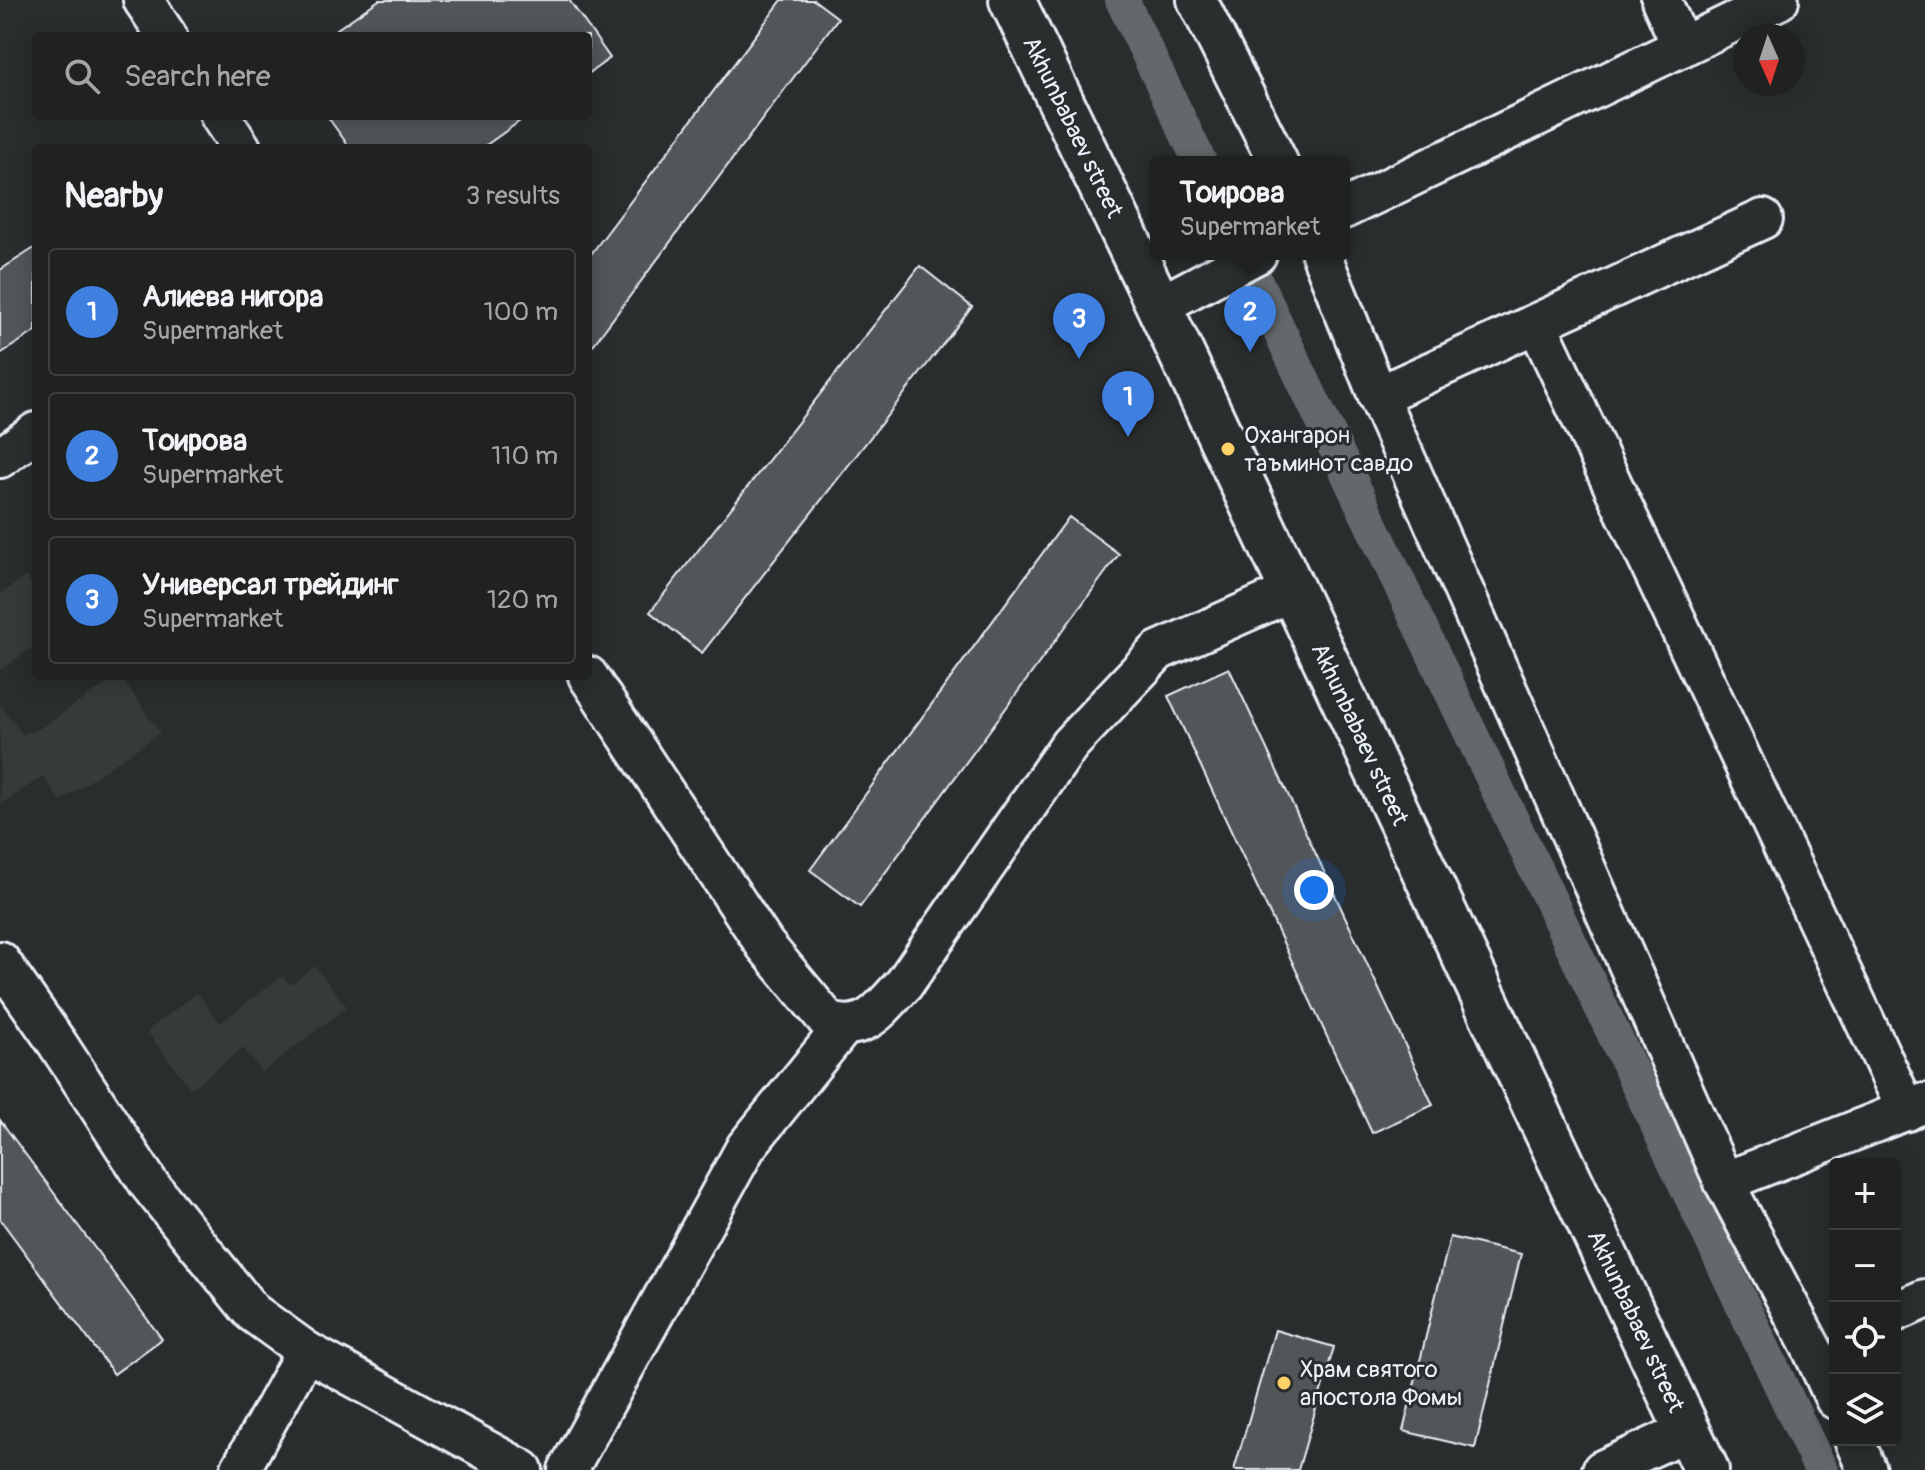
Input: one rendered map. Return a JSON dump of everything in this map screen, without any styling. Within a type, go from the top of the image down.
[{"type":"main road","name":"Akhunbabaev street","points":[[1012,0],[1706,1470]]},
{"type":"street","points":[[143,0],[164,32]]},
{"type":"street","points":[[1197,0],[1275,156]]},
{"type":"street","points":[[1661,0],[1682,47]]},
{"type":"street","points":[[1350,206],[1779,0]]},
{"type":"street","points":[[223,120],[238,144]]},
{"type":"street","points":[[1378,396],[1763,219]]},
{"type":"street","points":[[1159,306],[1245,260]]},
{"type":"street","points":[[1323,260],[1378,396],[1724,1182],[1824,1344],[1830,1374]]},
{"type":"street","points":[[1537,324],[1916,1107],[1724,1182]]},
{"type":"street","points":[[0,458],[32,435]]},
{"type":"street","points":[[591,680],[765,945],[828,1021],[843,1027],[856,1025],[875,1014],[904,984],[1070,744],[1158,651],[1293,591]]},
{"type":"street","points":[[0,961],[149,1184],[252,1312],[306,1351],[523,1470]]},
{"type":"street","points":[[568,1470],[746,1147],[843,1027]]},
{"type":"street","points":[[1901,1309],[1925,1299]]},
{"type":"street","points":[[240,1470],[306,1351]]},
{"type":"street","points":[[1602,1470],[1687,1431]]},
{"type":"street","points":[[1857,1446],[1867,1470]]},
{"type":"shaded area","points":[[26,576],[32,585],[32,648],[0,670],[0,595]]},
{"type":"shaded area","points":[[112,680],[124,680],[160,733],[60,801],[43,776],[0,805],[0,704],[22,734],[39,729]]},
{"type":"shaded area","points":[[315,966],[347,1007],[262,1072],[243,1048],[191,1089],[147,1031],[197,993],[220,1023],[282,976],[290,985]]},
{"type":"building","points":[[379,0],[569,0],[592,32],[333,32]]},
{"type":"building","points":[[782,0],[814,0],[838,18],[592,347],[592,253]]},
{"type":"building","points":[[592,33],[610,58],[592,71]]},
{"type":"building","points":[[330,120],[521,120],[488,144],[347,144]]},
{"type":"building","points":[[32,250],[32,334],[0,354],[0,270]]},
{"type":"building","points":[[920,266],[972,307],[702,653],[650,612]]},
{"type":"building","points":[[1069,517],[1119,554],[860,907],[810,870]]},
{"type":"building","points":[[1229,668],[1433,1105],[1372,1133],[1168,696]]},
{"type":"building","points":[[0,1120],[162,1339],[114,1374],[0,1219]]},
{"type":"building","points":[[1450,1237],[1521,1254],[1475,1448],[1403,1431]]},
{"type":"building","points":[[1275,1330],[1334,1347],[1298,1470],[1234,1470]]},
{"type":"waterway","points":[[1122,0],[1197,156]]},
{"type":"waterway","points":[[1246,260],[1821,1470]]},
{"type":"place","name":"Тоирова","points":[[1250,352]]},
{"type":"place","name":"Универсал трейдинг","points":[[1079,359]]},
{"type":"place","name":"Алиева нигора","points":[[1128,437]]},
{"type":"place","name":"Охангарон таъминот савдо","points":[[1228,449]]},
{"type":"place","name":"Храм святого апостола Фомы","points":[[1284,1383]]}]
